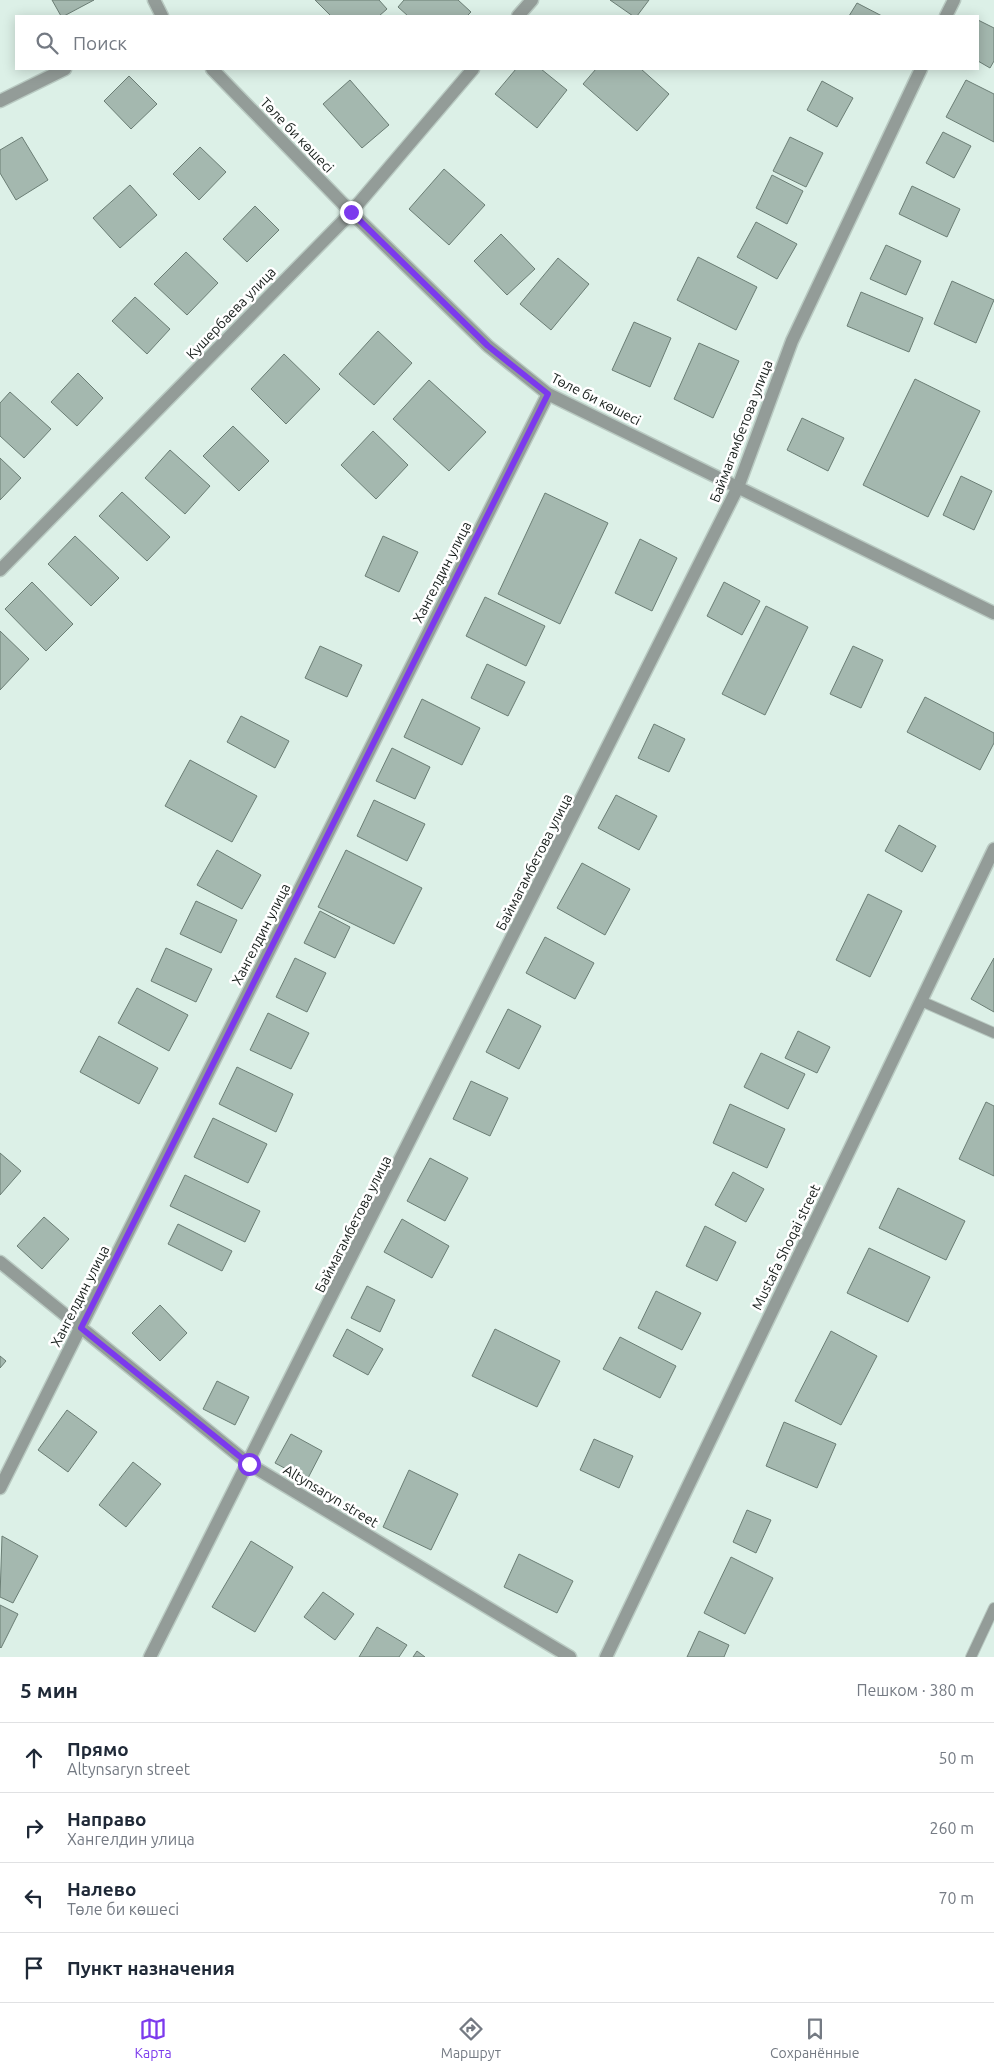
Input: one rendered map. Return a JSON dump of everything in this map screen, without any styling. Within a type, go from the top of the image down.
[{"type":"street","points":[[154,0],[162,15]]},
{"type":"street","points":[[519,15],[532,0]]},
{"type":"street","points":[[946,15],[954,0]]},
{"type":"street","points":[[0,101],[63,70]]},
{"type":"street","name":"Төле би көшесі","points":[[213,70],[351,212],[488,346],[548,394],[994,613]]},
{"type":"street","name":"Кушербаева улица","points":[[0,570],[351,212],[472,70]]},
{"type":"street","name":"Баймагамбетова улица","points":[[150,1657],[249,1464],[738,487],[792,342],[921,70]]},
{"type":"street","name":"Хангелдин улица","points":[[0,1488],[548,394]]},
{"type":"street","name":"Mustafa Shoqai street","points":[[606,1657],[994,849]]},
{"type":"street","name":"Altynsaryn street","points":[[0,1262],[249,1464],[570,1657]]},
{"type":"lane","points":[[921,1001],[994,1033]]},
{"type":"lane","points":[[971,1657],[994,1608]]},
{"type":"building","points":[[52,0],[94,0],[66,15],[60,15]]},
{"type":"building","points":[[315,0],[379,0],[387,9],[380,15],[330,15]]},
{"type":"building","points":[[404,0],[458,0],[471,12],[468,15],[407,15],[398,7]]},
{"type":"building","points":[[610,0],[649,0],[638,15],[632,15]]},
{"type":"building","points":[[857,3],[880,15],[850,15]]},
{"type":"building","points":[[979,20],[994,28],[994,61],[990,68],[979,62]]},
{"type":"building","points":[[515,70],[542,70],[567,90],[537,128],[495,94]]},
{"type":"building","points":[[595,70],[642,70],[669,94],[637,131],[583,84]]},
{"type":"building","points":[[129,76],[157,104],[131,129],[104,101]]},
{"type":"building","points":[[350,80],[389,125],[362,148],[323,104]]},
{"type":"building","points":[[966,80],[994,94],[994,142],[946,117]]},
{"type":"building","points":[[822,81],[853,98],[837,127],[807,110]]},
{"type":"building","points":[[943,132],[971,146],[954,178],[926,163]]},
{"type":"building","points":[[22,137],[48,180],[16,200],[0,173],[0,150]]},
{"type":"building","points":[[790,137],[823,153],[806,187],[773,171]]},
{"type":"building","points":[[200,147],[226,172],[199,200],[173,174]]},
{"type":"building","points":[[444,169],[485,205],[449,245],[409,209]]},
{"type":"building","points":[[772,175],[803,191],[787,224],[756,208]]},
{"type":"building","points":[[130,185],[157,215],[120,248],[93,218]]},
{"type":"building","points":[[912,186],[960,209],[947,237],[899,214]]},
{"type":"building","points":[[255,206],[279,230],[247,262],[223,239]]},
{"type":"building","points":[[756,222],[797,244],[777,279],[737,257]]},
{"type":"building","points":[[501,234],[535,269],[507,295],[474,261]]},
{"type":"building","points":[[886,245],[921,261],[906,295],[870,279]]},
{"type":"building","points":[[186,252],[218,283],[187,315],[154,284]]},
{"type":"building","points":[[698,257],[757,287],[736,330],[677,300]]},
{"type":"building","points":[[558,258],[589,284],[551,330],[520,304]]},
{"type":"building","points":[[952,281],[994,300],[976,343],[934,324]]},
{"type":"building","points":[[861,292],[923,318],[909,352],[847,326]]},
{"type":"building","points":[[135,297],[170,329],[147,354],[112,321]]},
{"type":"building","points":[[634,322],[671,338],[650,387],[612,370]]},
{"type":"building","points":[[378,331],[412,363],[374,405],[339,374]]},
{"type":"building","points":[[699,343],[739,361],[713,418],[674,399]]},
{"type":"building","points":[[284,354],[320,389],[286,424],[251,389]]},
{"type":"building","points":[[78,373],[103,398],[77,426],[51,402]]},
{"type":"building","points":[[915,379],[980,411],[928,517],[863,485]]},
{"type":"building","points":[[429,380],[486,432],[449,471],[393,419]]},
{"type":"building","points":[[10,392],[51,429],[24,458],[0,436],[0,403]]},
{"type":"building","points":[[802,418],[844,438],[828,471],[787,450]]},
{"type":"building","points":[[233,426],[269,461],[239,491],[203,456]]},
{"type":"building","points":[[373,431],[408,465],[376,499],[341,465]]},
{"type":"building","points":[[170,450],[210,486],[185,514],[145,478]]},
{"type":"building","points":[[0,458],[21,478],[0,500]]},
{"type":"building","points":[[961,476],[992,491],[974,530],[943,515]]},
{"type":"building","points":[[122,492],[170,537],[147,561],[99,516]]},
{"type":"building","points":[[545,493],[608,523],[560,624],[498,594]]},
{"type":"building","points":[[75,536],[119,578],[91,606],[48,564]]},
{"type":"building","points":[[383,536],[418,552],[399,592],[365,576]]},
{"type":"building","points":[[640,539],[677,558],[652,611],[615,593]]},
{"type":"building","points":[[32,582],[73,624],[46,651],[5,609]]},
{"type":"building","points":[[724,582],[760,601],[742,635],[707,616]]},
{"type":"building","points":[[485,597],[545,626],[526,666],[466,636]]},
{"type":"building","points":[[766,606],[808,627],[765,715],[722,694]]},
{"type":"building","points":[[0,631],[29,659],[0,690]]},
{"type":"building","points":[[320,646],[362,665],[347,697],[305,678]]},
{"type":"building","points":[[853,646],[883,660],[861,708],[830,694]]},
{"type":"building","points":[[487,664],[525,682],[508,716],[471,698]]},
{"type":"building","points":[[925,697],[994,733],[994,743],[980,770],[907,732]]},
{"type":"building","points":[[422,699],[480,728],[462,765],[404,737]]},
{"type":"building","points":[[241,716],[289,741],[275,768],[227,742]]},
{"type":"building","points":[[654,724],[685,739],[669,772],[638,758]]},
{"type":"building","points":[[392,748],[430,767],[415,799],[376,781]]},
{"type":"building","points":[[190,760],[257,796],[232,842],[165,806]]},
{"type":"building","points":[[616,795],[657,816],[639,850],[598,828]]},
{"type":"building","points":[[374,800],[425,824],[407,861],[357,836]]},
{"type":"building","points":[[899,825],[936,846],[922,872],[885,851]]},
{"type":"building","points":[[217,850],[261,875],[242,909],[197,885]]},
{"type":"building","points":[[346,850],[422,888],[394,944],[318,907]]},
{"type":"building","points":[[582,863],[630,889],[605,935],[557,908]]},
{"type":"building","points":[[868,894],[902,911],[870,977],[836,960]]},
{"type":"building","points":[[196,901],[237,920],[221,953],[180,934]]},
{"type":"building","points":[[320,911],[350,927],[335,958],[304,943]]},
{"type":"building","points":[[545,937],[594,963],[575,999],[526,973]]},
{"type":"building","points":[[166,948],[212,969],[196,1002],[151,981]]},
{"type":"building","points":[[295,958],[326,973],[307,1012],[276,997]]},
{"type":"building","points":[[994,958],[994,1012],[971,999]]},
{"type":"building","points":[[137,988],[188,1015],[169,1051],[118,1023]]},
{"type":"building","points":[[508,1009],[541,1026],[519,1069],[486,1052]]},
{"type":"building","points":[[268,1013],[309,1033],[291,1069],[250,1050]]},
{"type":"building","points":[[798,1031],[830,1047],[817,1073],[785,1058]]},
{"type":"building","points":[[99,1036],[158,1068],[139,1104],[80,1072]]},
{"type":"building","points":[[761,1053],[805,1074],[788,1109],[744,1087]]},
{"type":"building","points":[[237,1067],[293,1094],[276,1132],[219,1104]]},
{"type":"building","points":[[471,1081],[508,1098],[490,1136],[453,1119]]},
{"type":"building","points":[[986,1102],[994,1106],[994,1176],[959,1159]]},
{"type":"building","points":[[730,1104],[785,1129],[767,1168],[713,1143]]},
{"type":"building","points":[[213,1118],[267,1144],[248,1183],[194,1157]]},
{"type":"building","points":[[0,1153],[21,1171],[0,1195]]},
{"type":"building","points":[[430,1158],[468,1178],[445,1221],[407,1201]]},
{"type":"building","points":[[733,1172],[764,1189],[746,1222],[715,1205]]},
{"type":"building","points":[[185,1175],[260,1211],[245,1242],[170,1206]]},
{"type":"building","points":[[898,1188],[965,1221],[946,1260],[879,1228]]},
{"type":"building","points":[[44,1217],[69,1239],[42,1269],[17,1246]]},
{"type":"building","points":[[402,1219],[449,1246],[432,1278],[384,1252]]},
{"type":"building","points":[[178,1224],[232,1251],[222,1271],[168,1244]]},
{"type":"building","points":[[705,1226],[736,1242],[717,1281],[686,1266]]},
{"type":"building","points":[[869,1248],[930,1277],[908,1322],[847,1293]]},
{"type":"building","points":[[367,1286],[395,1300],[380,1332],[351,1318]]},
{"type":"building","points":[[656,1291],[701,1313],[682,1350],[638,1328]]},
{"type":"building","points":[[160,1305],[187,1333],[160,1361],[132,1333]]},
{"type":"building","points":[[347,1329],[383,1349],[368,1375],[333,1356]]},
{"type":"building","points":[[495,1329],[560,1361],[537,1407],[472,1376]]},
{"type":"building","points":[[831,1331],[877,1356],[841,1425],[795,1401]]},
{"type":"building","points":[[620,1337],[676,1366],[660,1398],[603,1369]]},
{"type":"building","points":[[0,1356],[6,1361],[0,1368]]},
{"type":"building","points":[[217,1381],[249,1397],[235,1425],[203,1409]]},
{"type":"building","points":[[67,1410],[97,1432],[68,1472],[38,1450]]},
{"type":"building","points":[[784,1422],[836,1444],[817,1488],[766,1466]]},
{"type":"building","points":[[291,1434],[322,1451],[307,1480],[275,1463]]},
{"type":"building","points":[[594,1439],[633,1456],[619,1488],[580,1470]]},
{"type":"building","points":[[133,1462],[161,1484],[126,1527],[99,1505]]},
{"type":"building","points":[[409,1470],[458,1494],[431,1550],[383,1527]]},
{"type":"building","points":[[747,1510],[771,1520],[756,1553],[733,1542]]},
{"type":"building","points":[[2,1536],[38,1556],[13,1603],[0,1597]]},
{"type":"building","points":[[251,1541],[293,1567],[255,1632],[212,1607]]},
{"type":"building","points":[[519,1554],[573,1581],[557,1613],[504,1587]]},
{"type":"building","points":[[731,1557],[773,1578],[745,1634],[704,1613]]},
{"type":"building","points":[[323,1592],[354,1614],[335,1640],[304,1617]]},
{"type":"building","points":[[0,1605],[18,1614],[1,1648],[0,1647]]},
{"type":"building","points":[[377,1627],[407,1645],[399,1657],[359,1657]]},
{"type":"building","points":[[699,1631],[729,1645],[724,1657],[687,1657]]},
{"type":"building","points":[[417,1651],[425,1657],[413,1657]]},
{"type":"route","points":[[249,1464],[81,1328],[548,394],[488,346],[351,212]]}]
